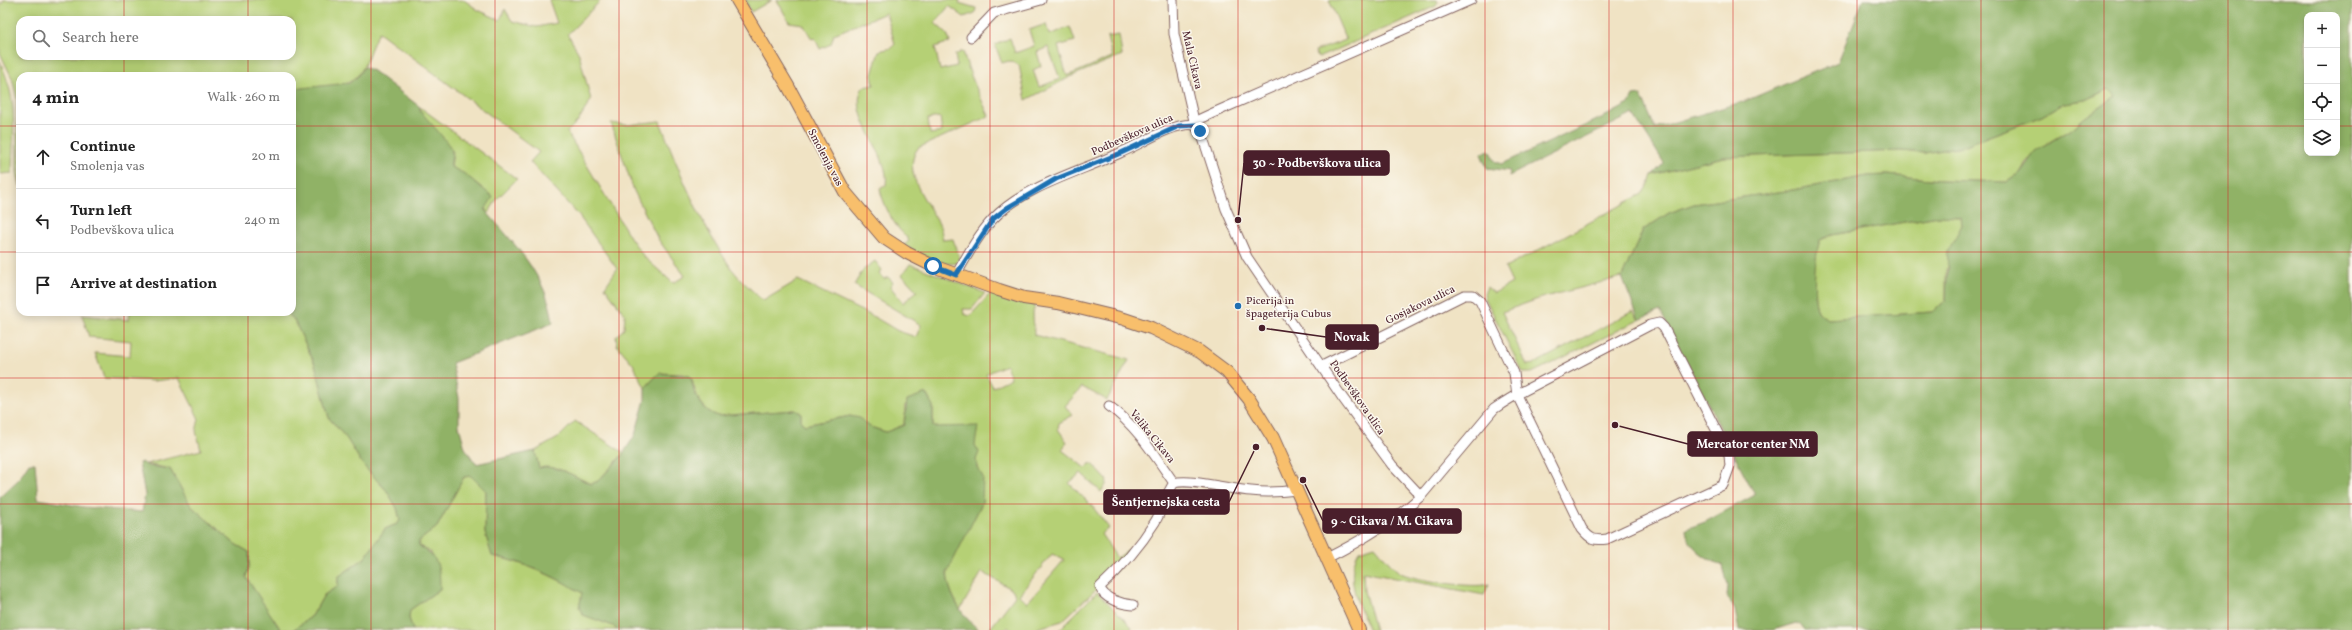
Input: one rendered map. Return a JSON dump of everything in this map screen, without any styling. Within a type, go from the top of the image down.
[{"type":"main road","name":"Smolenja vas","points":[[737,0],[788,86],[845,192],[863,216],[884,238],[907,254],[956,275],[1024,298],[1058,303],[1124,319],[1151,328],[1200,352],[1227,372],[1249,399],[1273,438],[1359,630]]},
{"type":"street","points":[[971,37],[994,13],[1041,0]]},
{"type":"street","name":"Mala Cikava","points":[[1173,0],[1174,34],[1195,125]]},
{"type":"street","points":[[1195,125],[1200,119],[1212,113],[1471,0]]},
{"type":"street","name":"Podbevškova ulica","points":[[956,275],[993,219],[1007,208],[1051,182],[1121,153],[1179,126],[1195,125],[1203,138],[1226,209],[1247,257],[1392,465],[1421,496]]},
{"type":"street","name":"Gosjakova ulica","points":[[1322,366],[1464,295],[1473,295],[1480,301],[1514,373],[1516,395]]},
{"type":"street","points":[[1327,558],[1372,534],[1399,515],[1421,496],[1494,409],[1516,395],[1650,325],[1658,323],[1664,328],[1729,455],[1730,466],[1723,485],[1607,539],[1595,541],[1589,538],[1582,529],[1516,395]]},
{"type":"street","name":"Velika Cikava","points":[[1110,406],[1123,416],[1134,428],[1174,483]]},
{"type":"street","points":[[1133,605],[1115,602],[1100,590],[1100,587],[1118,571],[1155,522],[1163,508],[1167,494],[1174,483],[1186,482],[1251,492],[1297,490]]},
{"type":"green space","points":[[4,0],[464,0],[478,10],[500,20],[505,9],[512,21],[537,27],[557,23],[549,0],[601,0],[568,34],[579,54],[591,100],[578,121],[567,132],[630,237],[644,257],[673,283],[685,276],[658,239],[634,191],[611,123],[627,125],[660,121],[691,197],[720,251],[742,281],[763,301],[798,280],[876,318],[898,331],[916,337],[921,325],[854,285],[863,270],[875,261],[882,270],[879,274],[884,279],[888,277],[893,282],[890,286],[903,303],[917,291],[902,275],[910,264],[985,293],[972,309],[963,309],[964,314],[970,316],[990,294],[1035,305],[1033,313],[1034,335],[1129,360],[1107,400],[1082,387],[1065,406],[1073,415],[1059,423],[1058,429],[1067,442],[1062,450],[1085,468],[1091,463],[1107,480],[1106,485],[1101,492],[1081,473],[1069,483],[1092,506],[1109,528],[1101,534],[1117,558],[1135,546],[1119,568],[1062,621],[1038,628],[1038,630],[1010,630],[1008,627],[1005,630],[989,630],[1015,596],[1013,590],[982,572],[960,610],[953,595],[948,578],[949,567],[982,503],[980,473],[976,460],[933,427],[933,406],[905,405],[904,425],[886,432],[870,427],[865,422],[850,416],[805,425],[801,422],[801,413],[795,410],[718,416],[712,414],[704,406],[697,396],[692,379],[683,374],[659,373],[645,388],[633,364],[617,345],[616,336],[624,329],[625,315],[605,287],[617,269],[579,216],[530,162],[539,152],[379,32],[363,68],[358,75],[350,81],[342,84],[321,88],[296,89],[296,72],[16,72],[16,95],[12,78],[0,53],[0,3],[3,3]],"holes":[[[1006,365],[1011,378],[993,387],[986,374]],[[1052,554],[1064,560],[1027,603],[1019,595]]]},
{"type":"green space","points":[[745,0],[772,0],[751,12]]},
{"type":"green space","points":[[777,0],[960,0],[959,3],[976,8],[975,13],[964,17],[949,6],[935,23],[947,34],[950,42],[935,47],[940,70],[957,66],[955,55],[963,51],[971,76],[989,116],[918,148],[912,166],[914,176],[922,196],[939,224],[943,240],[953,239],[959,257],[957,263],[950,264],[936,261],[922,256],[903,246],[909,241],[899,229],[887,210],[881,194],[880,189],[886,185],[886,173],[864,122],[860,110],[859,98],[863,87],[874,85],[872,75],[879,51],[891,48],[895,44],[886,13],[834,34],[831,44],[820,49],[815,38],[812,39],[803,24],[789,22]],"holes":[[[940,117],[942,132],[930,134],[928,119]]]},
{"type":"green space","points":[[1329,0],[1437,0],[1438,2],[1436,6],[1318,58],[1315,51],[1346,40]]},
{"type":"green space","points":[[1863,0],[2352,0],[2352,630],[1805,630],[1802,626],[1796,623],[1773,630],[1739,630],[1735,610],[1727,596],[1728,585],[1723,566],[1711,560],[1694,547],[1687,536],[1686,529],[1705,522],[1755,495],[1660,311],[1639,320],[1622,277],[1643,230],[1669,213],[1694,204],[1793,190],[1868,176],[1886,175],[1941,180],[2007,182],[2020,173],[2035,152],[2072,129],[2084,118],[2116,96],[2109,89],[2085,100],[2064,103],[2042,116],[1963,146],[1925,153],[1902,151],[1723,157],[1652,175],[1664,163],[1633,114],[1509,176],[1510,171],[1487,168],[1481,154],[1489,150],[1495,161],[1502,164],[1612,113],[1629,104],[1633,96],[1641,95],[1655,128],[1745,101],[1838,62]],"holes":[[[1938,216],[1961,217],[1962,225],[1948,251],[1946,300],[1933,312],[1828,319],[1817,309],[1815,303],[1814,285],[1820,240],[1832,235]]]},
{"type":"green space","points":[[1046,24],[1049,35],[1070,27],[1075,41],[1058,46],[1067,76],[1112,57],[1107,37],[1119,35],[1122,55],[1072,76],[1026,100],[1019,65],[1009,61],[1002,63],[995,45],[1010,38],[1015,53],[1034,46],[1029,30]],"holes":[[[1048,47],[1060,79],[1039,87],[1033,70],[1041,66],[1037,52]]]},
{"type":"green space","points":[[0,61],[10,91],[14,116],[14,129],[12,173],[0,174]]},
{"type":"green space","points":[[364,67],[373,71],[420,107],[420,111],[451,148],[451,167],[465,174],[493,197],[485,210],[528,262],[537,276],[550,306],[553,323],[452,363],[459,398],[459,426],[465,448],[476,464],[535,451],[539,468],[546,467],[559,469],[591,484],[598,481],[621,457],[635,435],[645,400],[645,388],[659,373],[689,376],[698,399],[706,409],[718,416],[795,410],[801,413],[801,422],[805,425],[850,416],[860,418],[870,427],[886,432],[904,425],[907,400],[926,393],[933,406],[933,427],[978,426],[975,445],[979,452],[976,460],[977,467],[983,477],[982,503],[947,573],[950,590],[957,605],[979,630],[617,630],[613,626],[583,615],[579,608],[582,593],[572,587],[527,566],[504,558],[492,556],[485,533],[486,491],[471,476],[464,477],[437,527],[419,541],[419,546],[431,554],[437,564],[440,575],[440,589],[410,610],[409,618],[413,630],[293,630],[312,616],[324,595],[338,586],[338,577],[365,558],[385,529],[397,524],[400,520],[397,508],[387,491],[363,465],[347,439],[329,418],[315,364],[294,320],[290,316],[296,316],[296,89],[349,83],[357,77]]},
{"type":"green space","points":[[2109,89],[2116,96],[2084,118],[2072,129],[2047,144],[2026,162],[2020,173],[2007,182],[1941,180],[1886,175],[1868,176],[1793,190],[1694,204],[1669,213],[1643,230],[1622,277],[1541,298],[1502,312],[1527,365],[1534,364],[1633,311],[1639,320],[1532,373],[1523,373],[1485,298],[1484,294],[1487,287],[1494,293],[1512,283],[1505,268],[1642,194],[1649,184],[1652,175],[1723,157],[1902,151],[1925,153],[1963,146],[2042,116],[2064,103],[2085,100]]},
{"type":"green space","points":[[420,107],[517,179],[497,199],[488,214],[471,179],[451,167],[453,152],[420,111]]},
{"type":"green space","points":[[1938,216],[1962,217],[1962,225],[1946,269],[1946,300],[1933,312],[1828,319],[1819,312],[1815,303],[1814,285],[1816,255],[1820,240],[1832,235]]},
{"type":"green space","points":[[82,316],[129,320],[130,316],[290,316],[294,320],[315,364],[329,418],[347,439],[363,465],[387,491],[397,508],[400,520],[397,524],[385,529],[365,558],[338,577],[338,586],[324,595],[312,616],[293,630],[281,630],[245,577],[249,566],[249,552],[235,544],[191,506],[170,469],[146,464],[201,450],[196,431],[199,419],[179,378],[154,381],[104,378],[95,353],[130,356],[131,341],[89,337]]},
{"type":"green space","points":[[575,421],[624,453],[598,481],[591,484],[559,469],[546,467],[539,468],[535,451],[558,438]]},
{"type":"green space","points":[[142,462],[148,466],[170,469],[191,506],[235,544],[249,552],[249,566],[246,577],[281,630],[0,630],[0,497],[18,480],[29,463],[35,463],[38,499],[84,507],[142,512],[145,495],[139,463]]},
{"type":"green space","points":[[472,476],[486,491],[485,533],[492,556],[516,562],[539,571],[562,581],[583,593],[579,608],[590,617],[613,626],[617,630],[413,630],[409,618],[410,610],[440,589],[431,552],[419,546],[419,541],[437,527],[464,477]]},
{"type":"green space","points":[[1375,546],[1394,568],[1408,576],[1458,585],[1489,584],[1484,595],[1363,572],[1364,591],[1375,630],[1369,630],[1354,590],[1353,570],[1359,551]]},
{"type":"green space","points":[[1097,592],[1132,627],[1130,630],[1059,630]]},
{"type":"place","name":"30 ~ Podbevškova ulica","points":[[1238,220]]},
{"type":"place","name":"Picerija in špageterija Cubus","points":[[1238,306]]},
{"type":"place","name":"Novak","points":[[1262,328]]},
{"type":"place","name":"Mercator center NM","points":[[1615,425]]},
{"type":"place","name":"Šentjernejska cesta","points":[[1256,447]]},
{"type":"place","name":"9 ~ Cikava / M. Cikava","points":[[1303,480]]},
{"type":"route","points":[[933,266],[956,275],[976,241],[993,219],[1007,208],[1056,179],[1121,153],[1179,126],[1189,124],[1195,125],[1200,131]]}]
